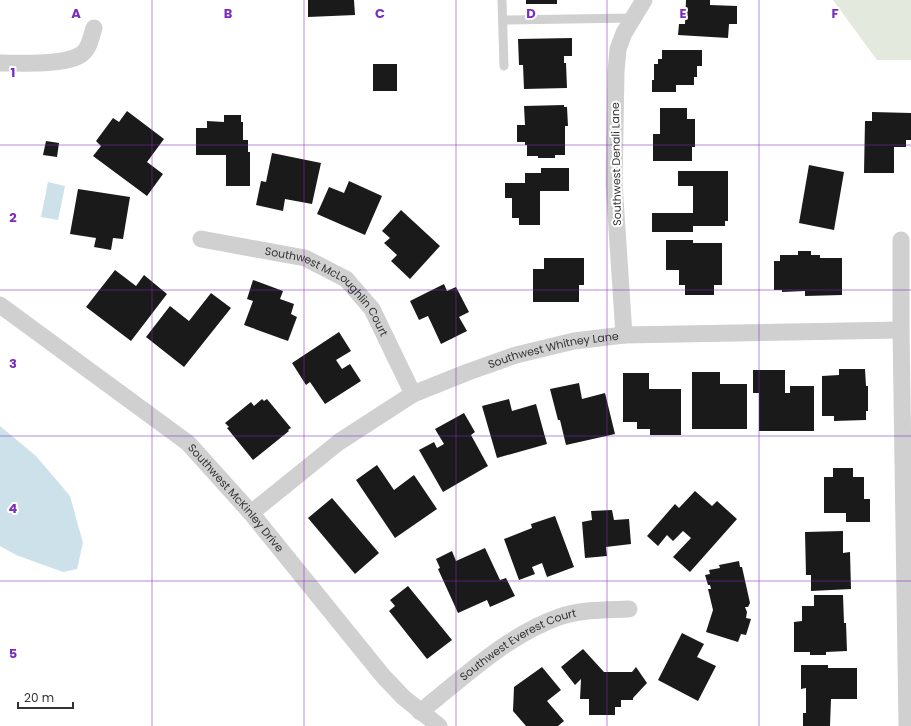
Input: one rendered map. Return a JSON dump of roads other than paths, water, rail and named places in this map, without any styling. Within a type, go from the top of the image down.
[{"type":"street","name":"Southwest Denali Lane","points":[[624,334],[614,183],[614,112],[616,72],[618,49],[624,33],[644,0]]},
{"type":"street","points":[[0,63],[58,62],[72,59],[83,53],[90,44],[94,28]]},
{"type":"street","name":"Southwest McLoughlin Court","points":[[201,238],[305,258],[346,280],[372,309],[413,394]]},
{"type":"street","points":[[901,240],[907,726]]},
{"type":"street","name":"Southwest McKinley Drive","points":[[0,305],[188,443],[251,513],[383,676],[403,697],[439,726]]},
{"type":"street","name":"Southwest Whitney Lane","points":[[251,513],[339,442],[413,394],[516,354],[574,341],[624,334],[901,330]]},
{"type":"street","name":"Southwest Everest Court","points":[[420,712],[491,655],[525,633],[560,617],[589,610],[629,609]]},
{"type":"lane","points":[[502,0],[504,66]]},
{"type":"lane","points":[[503,20],[633,18]]},
{"type":"water","points":[[48,182],[65,186],[58,220],[41,217]]},
{"type":"water","points":[[0,426],[36,456],[70,496],[83,543],[77,569],[63,572],[16,555],[0,546]]}]
